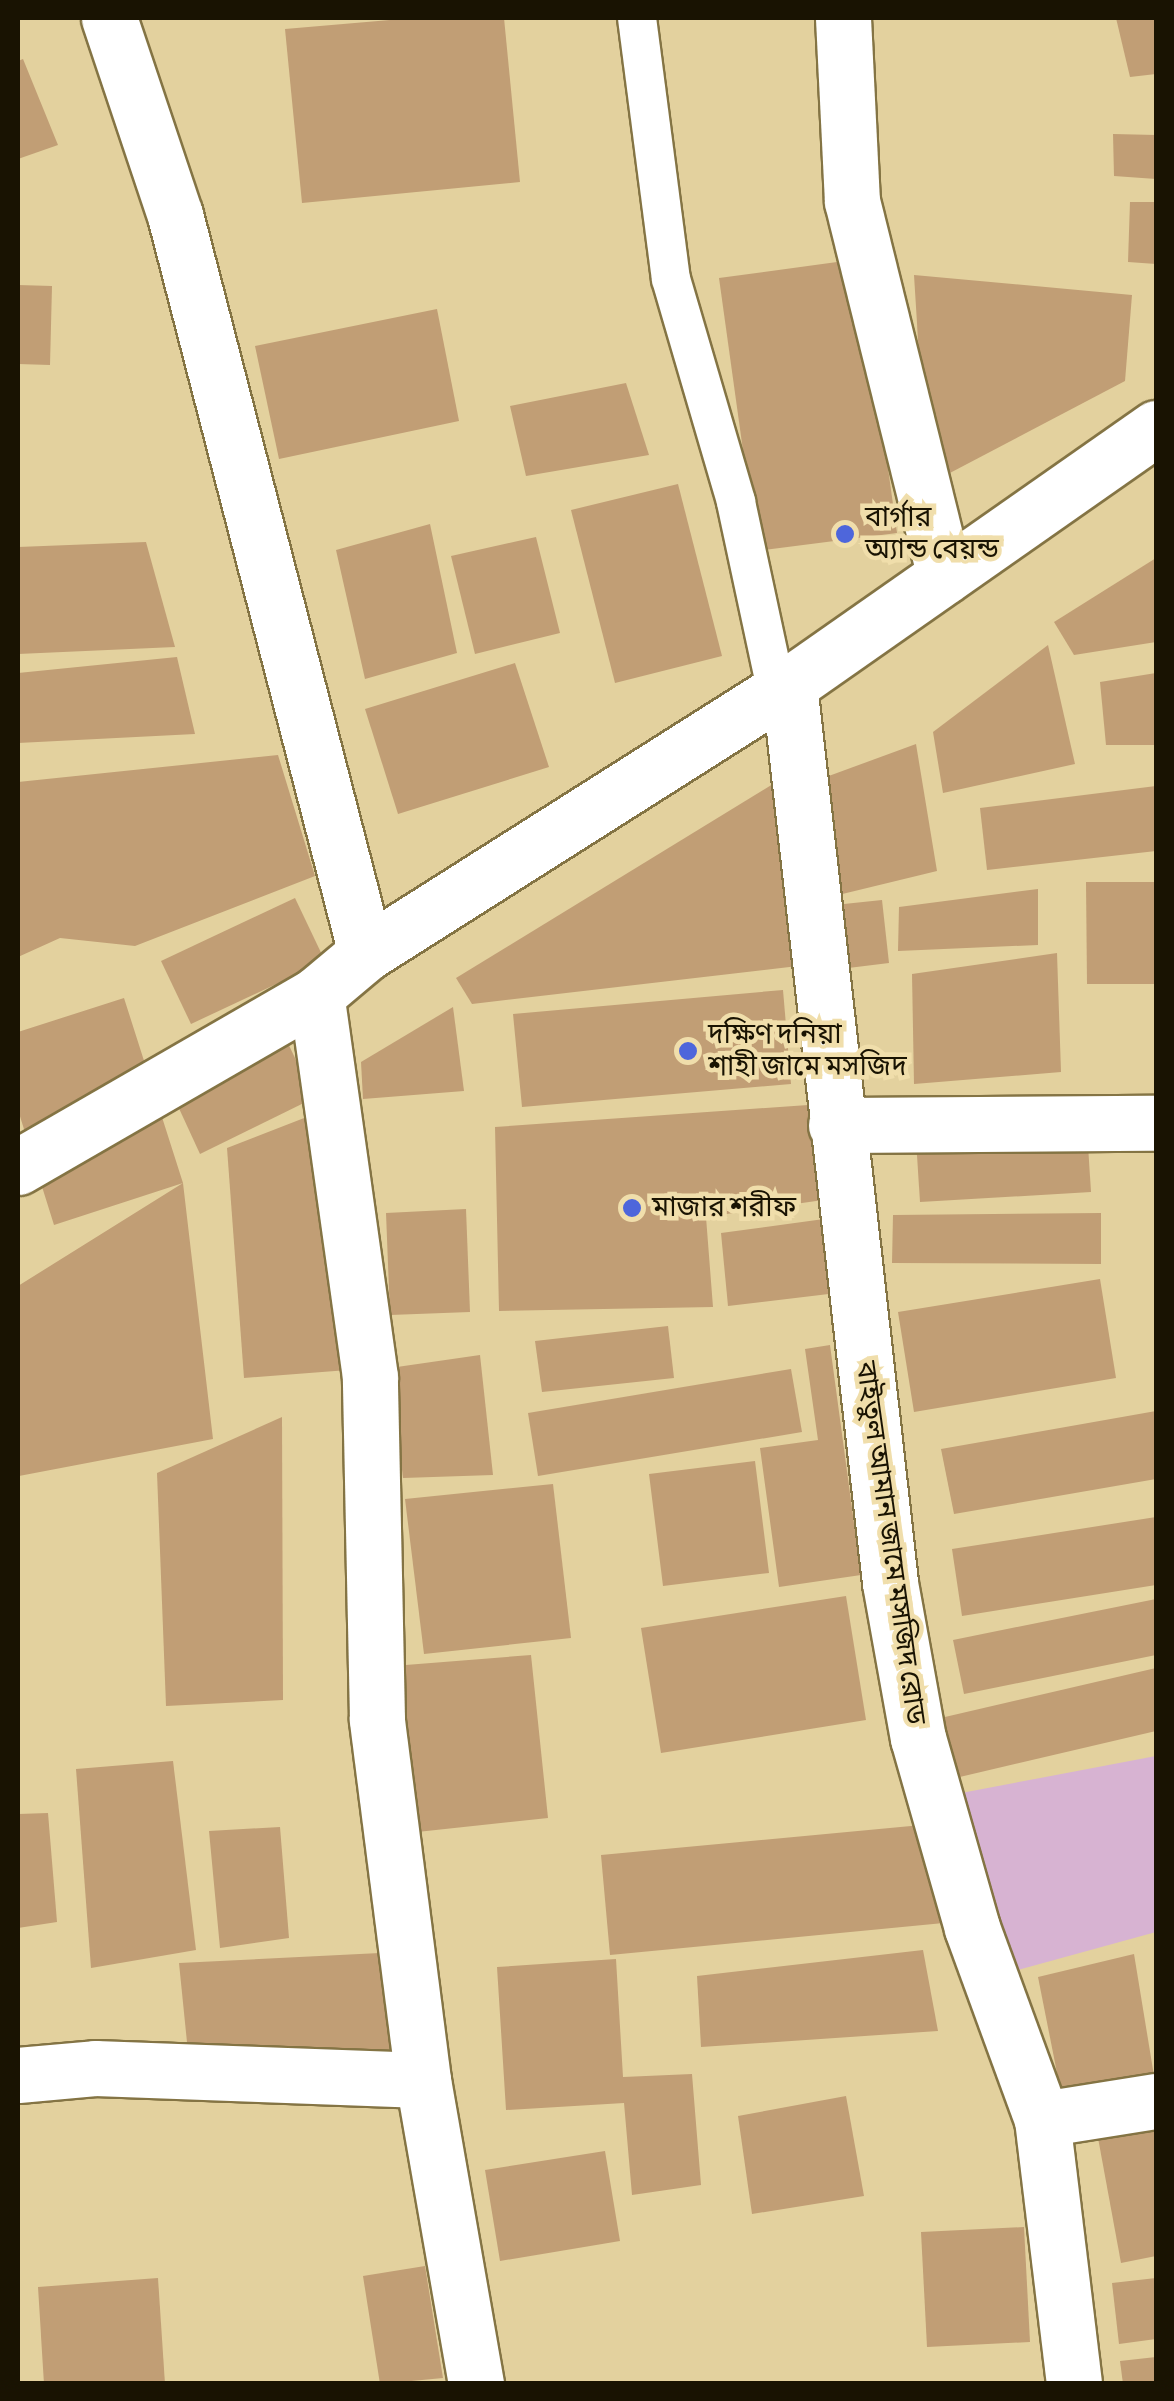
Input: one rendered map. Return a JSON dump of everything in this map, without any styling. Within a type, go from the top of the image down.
[{"type":"street","points":[[109,18],[175,215],[366,954]]},
{"type":"street","points":[[843,18],[852,201],[945,576]]},
{"type":"street","points":[[18,1168],[316,995],[366,954],[783,689],[1156,428]]},
{"type":"street","name":"বাইতুল আমান জামে মসজিদ রোড","points":[[783,689],[890,1583],[918,1738],[972,1928],[1042,2119],[1074,2384]]},
{"type":"street","points":[[316,995],[370,1377],[377,1718],[423,2080],[476,2384]]},
{"type":"street","points":[[836,1125],[1156,1123]]},
{"type":"street","points":[[18,2075],[95,2068],[423,2080]]},
{"type":"street","points":[[1042,2119],[1156,2101]]},
{"type":"lane","points":[[638,18],[671,279],[736,502],[783,689]]},
{"type":"shaded area","points":[[1156,1756],[1156,1932],[1003,1974],[956,1794]]},
{"type":"building","points":[[413,18],[504,18],[520,182],[302,203],[285,29]]},
{"type":"building","points":[[1116,18],[1156,18],[1156,74],[1130,77]]},
{"type":"building","points":[[23,59],[58,145],[18,159],[18,61]]},
{"type":"building","points":[[1113,134],[1156,135],[1156,179],[1114,176]]},
{"type":"building","points":[[1130,202],[1156,202],[1156,264],[1128,262]]},
{"type":"building","points":[[859,259],[897,533],[757,551],[719,278]]},
{"type":"building","points":[[914,275],[1132,295],[1125,381],[927,485]]},
{"type":"building","points":[[18,285],[52,286],[50,365],[18,364]]},
{"type":"building","points":[[437,309],[459,421],[279,459],[255,346]]},
{"type":"building","points":[[626,383],[649,455],[526,476],[510,406]]},
{"type":"building","points":[[678,484],[722,656],[615,683],[571,510]]},
{"type":"building","points":[[430,524],[457,653],[365,679],[336,550]]},
{"type":"building","points":[[536,537],[560,633],[475,654],[451,556]]},
{"type":"building","points":[[146,542],[175,647],[18,654],[18,547]]},
{"type":"building","points":[[1156,558],[1156,642],[1074,655],[1054,622]]},
{"type":"building","points":[[1048,645],[1075,764],[943,793],[933,732]]},
{"type":"building","points":[[177,657],[195,734],[18,743],[18,673]]},
{"type":"building","points":[[515,663],[549,767],[398,814],[365,709]]},
{"type":"building","points":[[1156,673],[1156,745],[1106,745],[1100,682]]},
{"type":"building","points":[[916,744],[937,871],[830,897],[826,777]]},
{"type":"building","points":[[278,755],[315,876],[135,946],[60,938],[18,957],[18,782]]},
{"type":"building","points":[[786,776],[798,966],[472,1004],[456,978]]},
{"type":"building","points":[[1156,786],[1156,851],[987,870],[980,808]]},
{"type":"building","points":[[1086,882],[1156,882],[1156,984],[1087,984]]},
{"type":"building","points":[[1038,889],[1038,945],[898,951],[899,907]]},
{"type":"building","points":[[295,898],[325,961],[191,1024],[161,961]]},
{"type":"building","points":[[882,900],[889,963],[832,970],[825,906]]},
{"type":"building","points":[[1057,953],[1061,1072],[914,1084],[912,974]]},
{"type":"building","points":[[783,990],[791,1084],[522,1107],[513,1014]]},
{"type":"building","points":[[124,998],[183,1183],[54,1225],[18,1110],[18,1032]]},
{"type":"building","points":[[453,1007],[464,1091],[363,1099],[361,1062]]},
{"type":"building","points":[[285,1037],[314,1098],[200,1154],[171,1091]]},
{"type":"building","name":"মাজার শরীফ","points":[[808,1105],[830,1199],[706,1217],[713,1307],[499,1311],[495,1127]]},
{"type":"building","points":[[317,1113],[361,1369],[244,1378],[227,1148]]},
{"type":"building","points":[[1087,1130],[1091,1192],[920,1202],[916,1140]]},
{"type":"building","points":[[183,1183],[213,1439],[19,1476],[18,1286]]},
{"type":"building","points":[[466,1209],[470,1312],[390,1315],[386,1213]]},
{"type":"building","points":[[1101,1213],[1101,1264],[892,1263],[893,1215]]},
{"type":"building","points":[[824,1219],[837,1293],[728,1306],[721,1233]]},
{"type":"building","points":[[1100,1279],[1116,1378],[914,1412],[898,1312]]},
{"type":"building","points":[[668,1326],[674,1378],[542,1392],[535,1341]]},
{"type":"building","points":[[830,1345],[861,1575],[779,1587],[760,1448],[818,1440],[805,1349]]},
{"type":"building","points":[[480,1355],[493,1475],[403,1478],[390,1368]]},
{"type":"building","points":[[791,1369],[802,1432],[538,1476],[528,1413]]},
{"type":"building","points":[[1156,1411],[1156,1479],[954,1514],[941,1449]]},
{"type":"building","points":[[282,1417],[283,1700],[166,1706],[157,1473]]},
{"type":"building","points":[[755,1461],[769,1573],[663,1586],[649,1474]]},
{"type":"building","points":[[553,1484],[571,1638],[424,1654],[405,1499]]},
{"type":"building","points":[[1156,1517],[1156,1585],[962,1616],[952,1549]]},
{"type":"building","points":[[846,1596],[866,1720],[661,1753],[641,1628]]},
{"type":"building","points":[[1156,1599],[1156,1655],[964,1694],[953,1640]]},
{"type":"building","points":[[531,1655],[548,1818],[408,1833],[393,1666]]},
{"type":"building","points":[[1156,1668],[1156,1731],[947,1780],[932,1720]]},
{"type":"building","points":[[173,1761],[196,1950],[91,1968],[76,1769]]},
{"type":"building","points":[[48,1813],[57,1922],[18,1928],[18,1814]]},
{"type":"building","points":[[943,1823],[954,1922],[610,1955],[601,1855]]},
{"type":"building","points":[[280,1827],[289,1938],[220,1948],[209,1831]]},
{"type":"building","points":[[923,1950],[938,2031],[701,2047],[697,1976]]},
{"type":"building","points":[[400,1952],[404,2051],[189,2062],[179,1963]]},
{"type":"building","points":[[1134,1954],[1156,2088],[1062,2098],[1038,1977]]},
{"type":"building","points":[[616,1959],[623,2077],[692,2074],[701,2185],[632,2195],[624,2103],[506,2110],[497,1967]]},
{"type":"building","points":[[846,2096],[864,2196],[752,2214],[738,2116]]},
{"type":"building","points":[[1156,2116],[1156,2256],[1121,2263],[1096,2127]]},
{"type":"building","points":[[605,2151],[620,2241],[500,2261],[485,2170]]},
{"type":"building","points":[[1024,2227],[1030,2342],[927,2347],[921,2232]]},
{"type":"building","points":[[425,2266],[443,2378],[380,2384],[363,2276]]},
{"type":"building","points":[[158,2278],[165,2384],[44,2384],[38,2287]]},
{"type":"building","points":[[1156,2278],[1156,2339],[1119,2344],[1112,2283]]},
{"type":"building","points":[[1156,2357],[1156,2384],[1123,2384],[1120,2361]]},
{"type":"place","name":"বার্গার অ্যান্ড বেয়ন্ড","points":[[845,534]]},
{"type":"place","name":"দক্ষিণ দনিয়া শাহী জামে মসজিদ","points":[[688,1051]]},
{"type":"place","name":"মাজার শরীফ","points":[[632,1208]]}]
